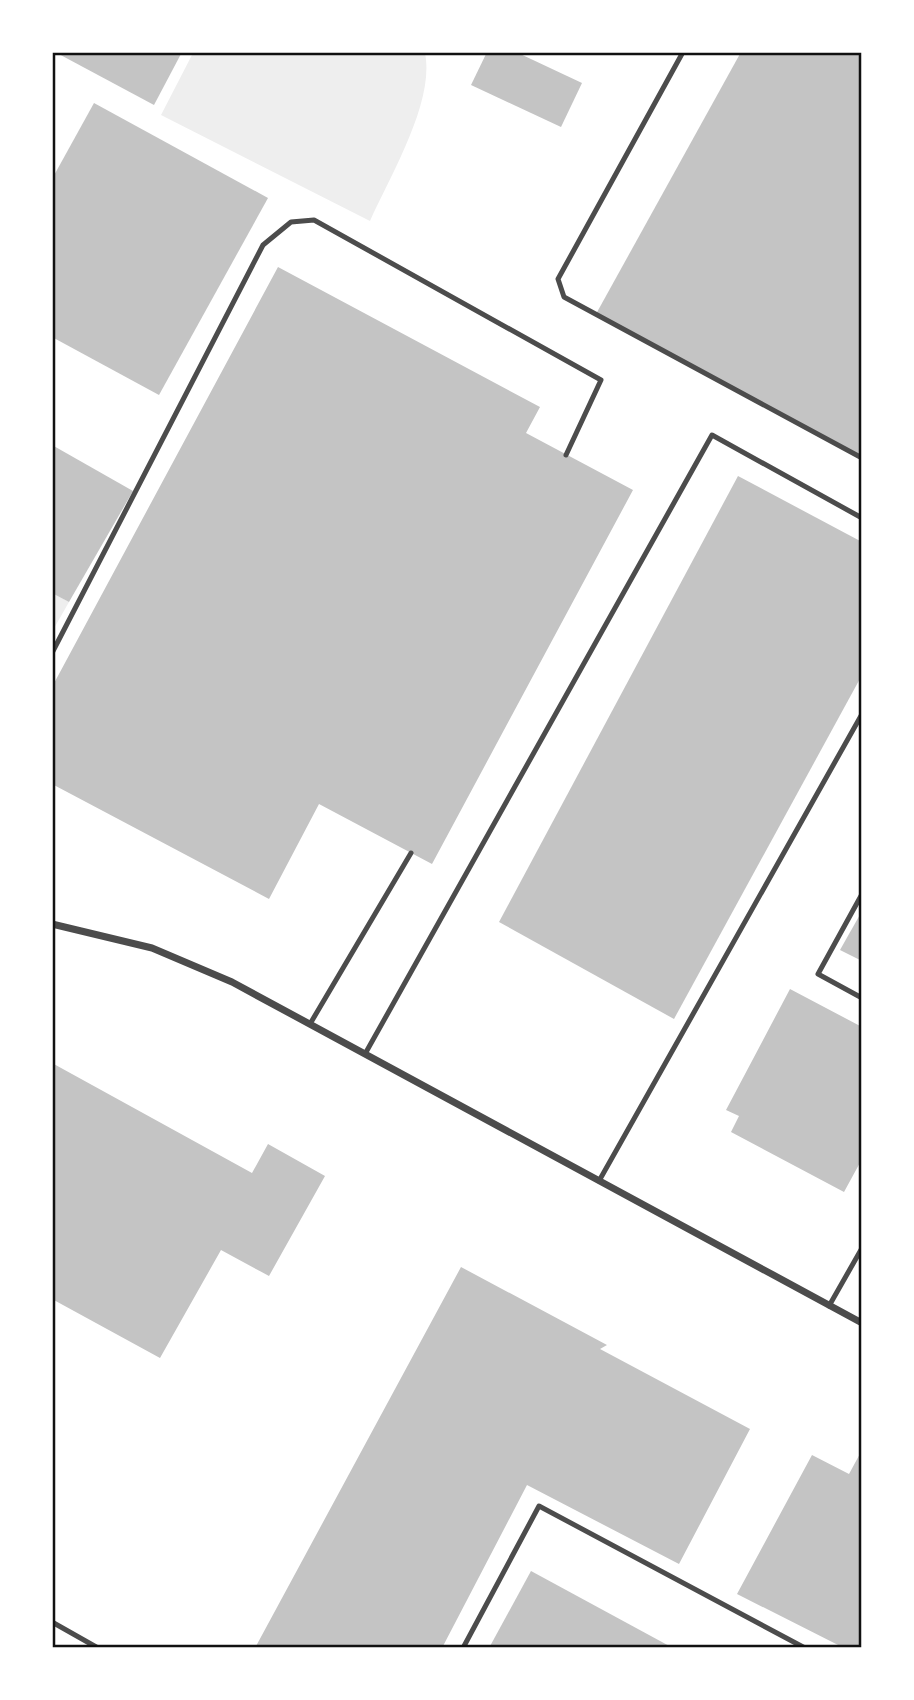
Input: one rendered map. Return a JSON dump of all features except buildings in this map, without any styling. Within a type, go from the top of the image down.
[{"type":"street","points":[[52,923],[152,947],[232,982],[862,1324]]},
{"type":"lane","points":[[683,52],[558,279],[564,297],[862,458]]},
{"type":"lane","points":[[52,653],[263,245],[291,222],[314,220],[601,380],[566,455]]},
{"type":"lane","points":[[365,1054],[712,435],[862,518]]},
{"type":"lane","points":[[600,1181],[862,714]]},
{"type":"lane","points":[[310,1024],[411,853]]},
{"type":"lane","points":[[862,894],[818,974],[862,998]]},
{"type":"lane","points":[[830,1306],[862,1248]]},
{"type":"lane","points":[[463,1647],[539,1506],[805,1647]]},
{"type":"lane","points":[[52,1622],[98,1647]]},
{"type":"shaded area","points":[[193,53],[425,53],[426,72],[417,116],[370,221],[161,115]]},
{"type":"shaded area","points":[[53,593],[69,602],[53,630]]}]
